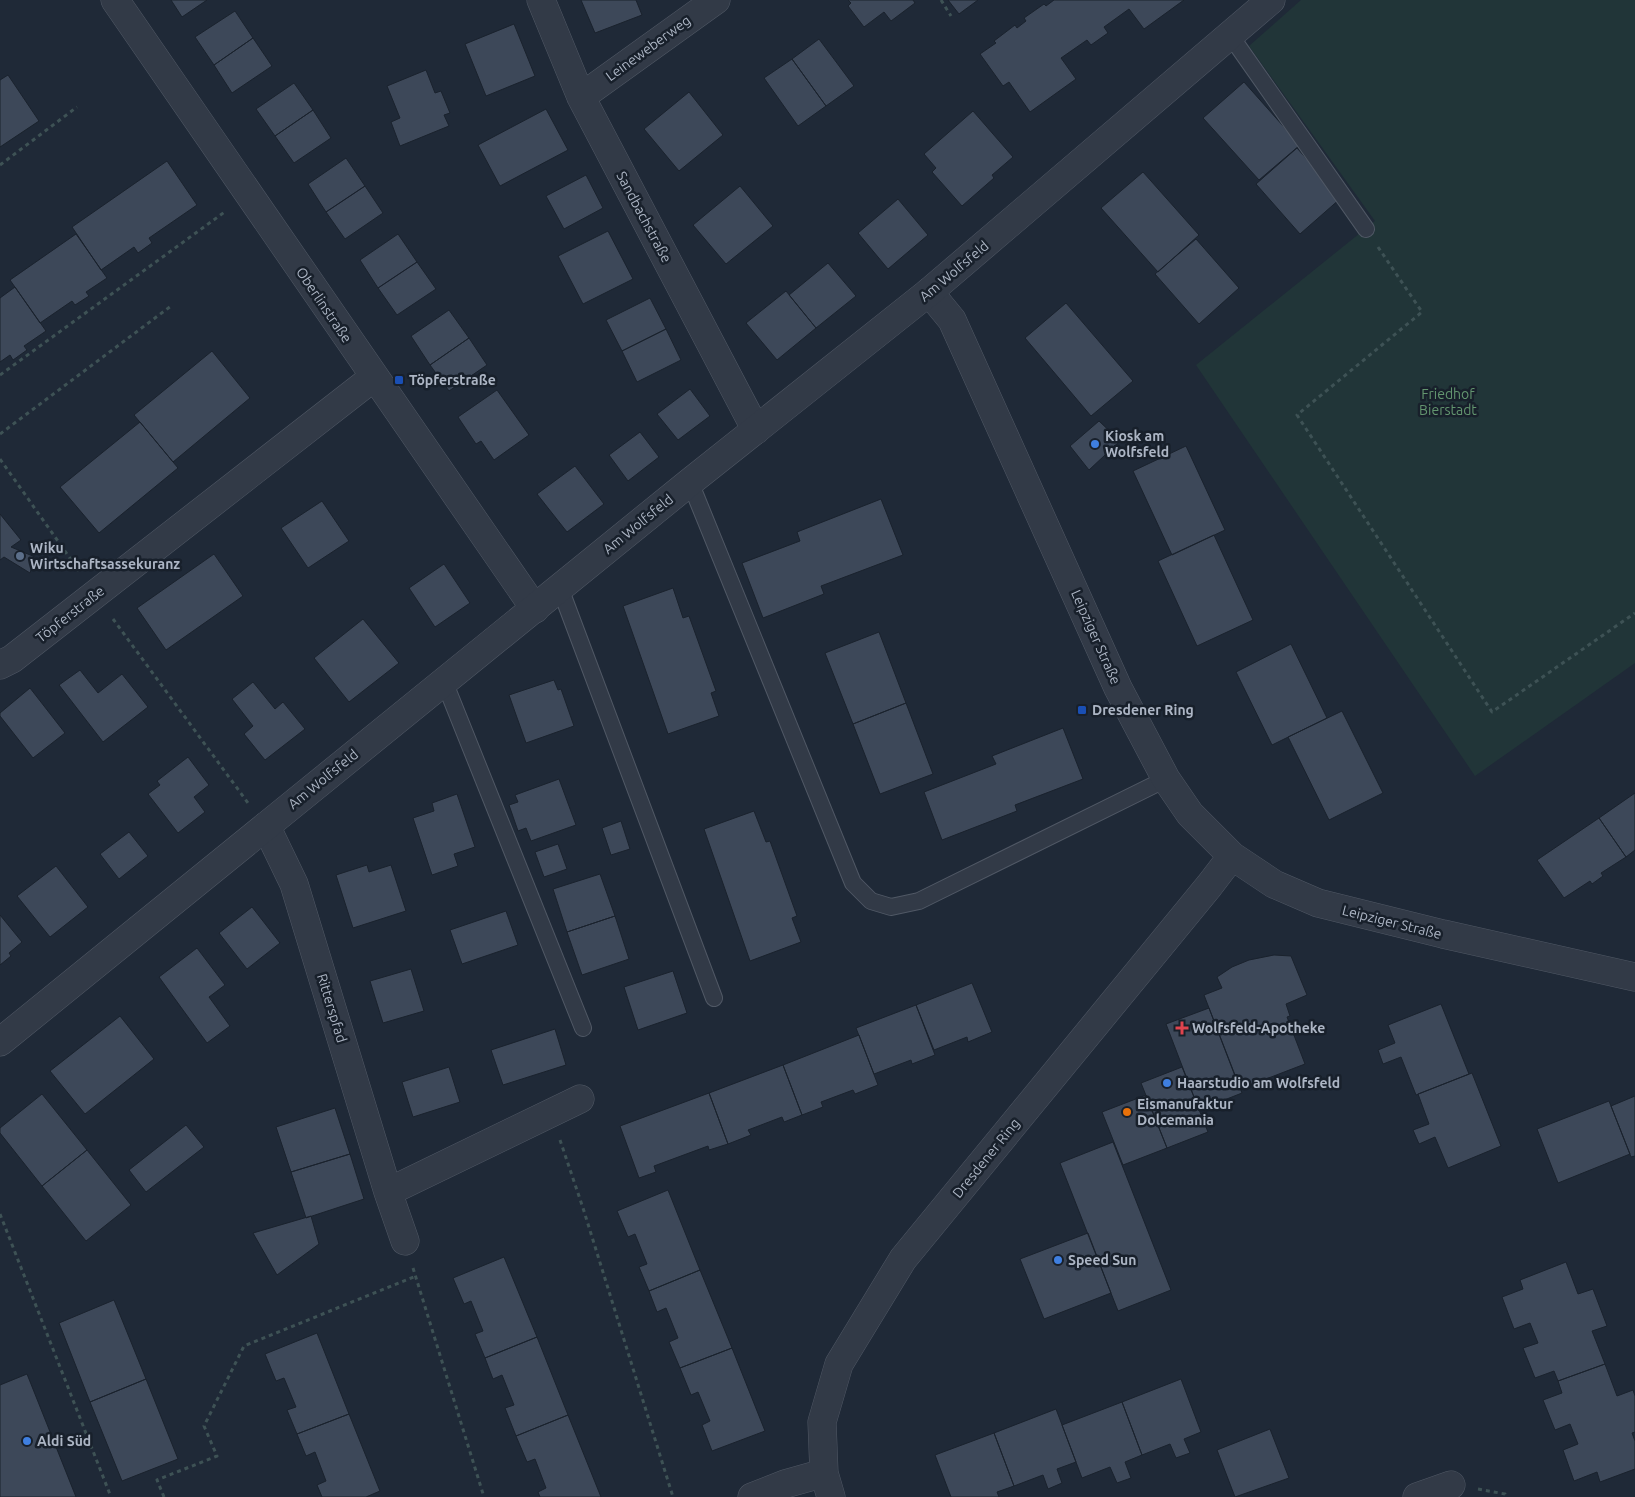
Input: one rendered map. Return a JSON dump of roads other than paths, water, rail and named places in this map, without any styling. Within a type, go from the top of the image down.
[{"type":"street","name":"Oberlinstraße","points":[[116,0],[535,609]]},
{"type":"street","name":"Sandbachstraße","points":[[541,0],[581,97],[756,430]]},
{"type":"street","name":"Leineweberweg","points":[[581,97],[716,0]]},
{"type":"street","name":"Am Wolfsfeld","points":[[0,1042],[690,482],[930,292],[1271,0]]},
{"type":"street","name":"Leipziger Straße","points":[[930,292],[952,320],[1118,688],[1166,779],[1190,814],[1232,856],[1274,884],[1318,904],[1635,977]]},
{"type":"street","name":"Töpferstraße","points":[[0,665],[12,659],[374,376]]},
{"type":"street","name":"Ritterspfad","points":[[266,826],[294,884],[388,1192],[405,1241]]},
{"type":"street","name":"Dresdener Ring","points":[[827,1485],[822,1422],[840,1364],[903,1259],[1232,856]]},
{"type":"street","points":[[388,1192],[580,1099]]},
{"type":"street","points":[[752,1497],[784,1484],[827,1485]]},
{"type":"street","points":[[1417,1497],[1450,1485]]},
{"type":"lane","points":[[1230,35],[1366,229]]},
{"type":"lane","points":[[690,482],[852,883],[871,901],[891,906],[919,901],[1166,779]]},
{"type":"lane","points":[[560,588],[714,998]]},
{"type":"lane","points":[[444,681],[583,1028]]},
{"type":"place","name":"Töpferstraße","points":[[399,380]]},
{"type":"place","name":"Kiosk am Wolfsfeld","points":[[1095,444]]},
{"type":"place","name":"Wiku Wirtschaftsassekuranz","points":[[20,556]]},
{"type":"place","name":"Dresdener Ring","points":[[1082,710]]},
{"type":"place","name":"Wolfsfeld-Apotheke","points":[[1182,1028]]},
{"type":"place","name":"Haarstudio am Wolfsfeld","points":[[1167,1083]]},
{"type":"place","name":"Eismanufaktur Dolcemania","points":[[1127,1112]]},
{"type":"place","name":"Speed Sun","points":[[1058,1260]]},
{"type":"place","name":"Aldi Süd","points":[[27,1441]]},
{"type":"park label","name":"Friedhof Bierstadt","points":[[1448,402]]}]
